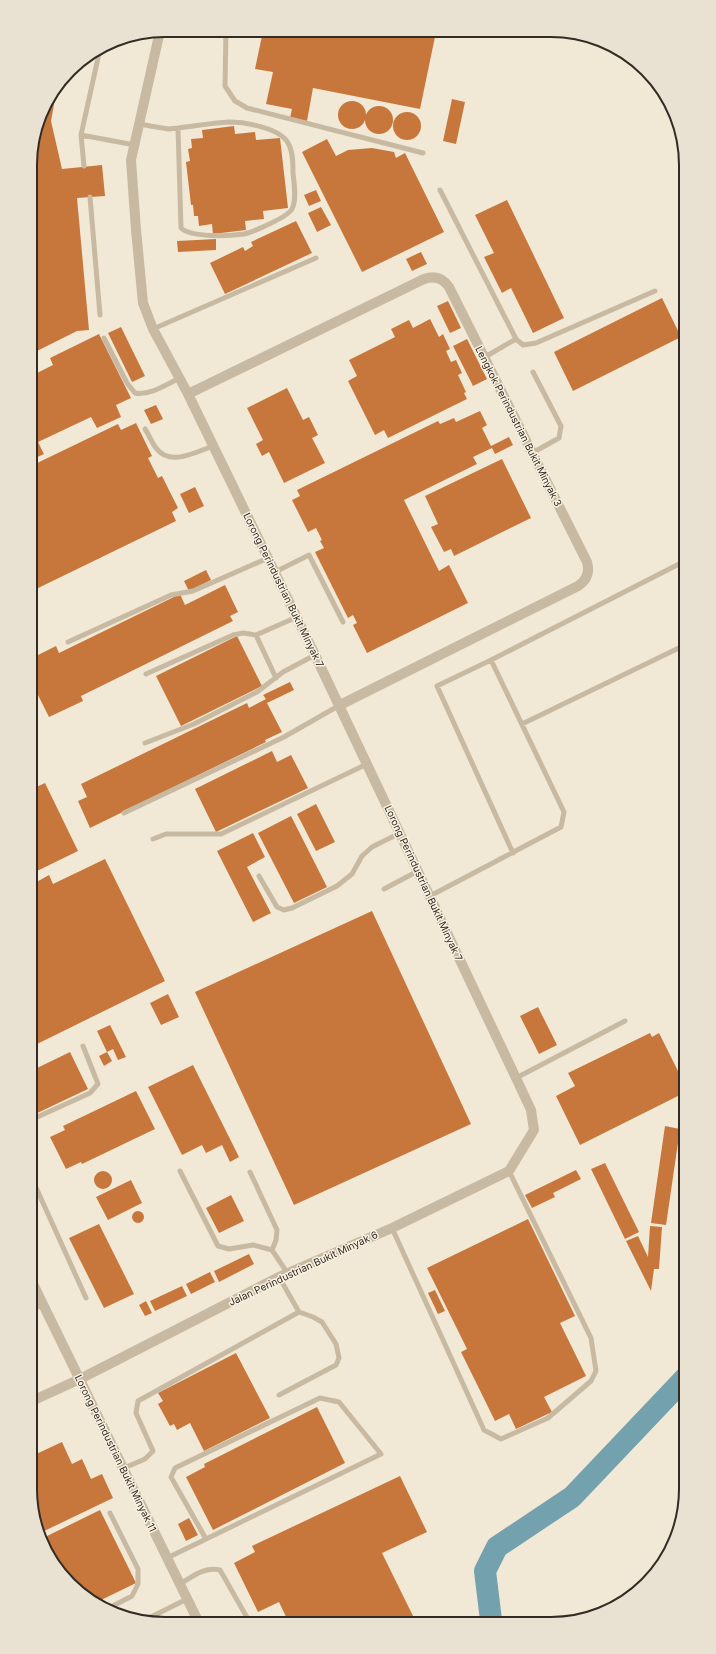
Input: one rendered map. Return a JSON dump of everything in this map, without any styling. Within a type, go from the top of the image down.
[{"type":"street","name":"Lorong Perindustrian Bukit Minyak 7","points":[[159,37],[131,160],[143,303],[153,329],[180,378],[214,446],[340,705],[531,1110],[534,1130],[509,1171]]},
{"type":"street","name":"Lengkok Perindustrian Bukit Minyak 3","points":[[188,394],[430,277],[441,279],[449,287],[587,562],[588,567],[586,578],[578,586],[340,705]]},
{"type":"street","name":"Jalan Perindustrian Bukit Minyak 6","points":[[37,1399],[283,1276],[392,1228],[509,1171]]},
{"type":"street","name":"Lorong Perindustrian Bukit Minyak 11","points":[[38,1307],[80,1378],[196,1617]]},
{"type":"lane","points":[[226,37],[225,86],[235,101],[247,108],[423,153]]},
{"type":"lane","points":[[84,166],[80,135],[98,56]]},
{"type":"lane","points":[[139,124],[168,129],[230,122],[256,126],[278,133],[288,142],[293,160],[294,201],[292,210],[282,217],[246,234],[194,234],[185,231],[181,228],[178,128]]},
{"type":"lane","points":[[80,135],[135,145]]},
{"type":"lane","points":[[440,190],[516,339],[523,345],[536,343],[654,291]]},
{"type":"lane","points":[[90,197],[100,315]]},
{"type":"lane","points":[[153,329],[316,258]]},
{"type":"lane","points":[[104,338],[127,383],[135,393],[142,394],[149,392],[180,378]]},
{"type":"lane","points":[[485,357],[516,339]]},
{"type":"lane","points":[[532,453],[559,438],[561,426],[533,372]]},
{"type":"lane","points":[[145,429],[156,449],[166,457],[178,458],[214,446]]},
{"type":"lane","points":[[275,572],[309,555],[343,622]]},
{"type":"lane","points":[[68,642],[171,595],[193,591],[268,558]]},
{"type":"lane","points":[[513,852],[437,686],[679,564]]},
{"type":"lane","points":[[146,674],[232,635],[244,633],[256,635],[297,617]]},
{"type":"lane","points":[[256,635],[276,678]]},
{"type":"lane","points":[[522,724],[679,648]]},
{"type":"lane","points":[[145,743],[201,720],[257,692],[283,672],[315,655]]},
{"type":"lane","points":[[430,896],[562,827],[564,812],[491,660]]},
{"type":"lane","points":[[124,813],[284,737],[340,705]]},
{"type":"lane","points":[[153,839],[166,834],[221,834],[367,764]]},
{"type":"lane","points":[[259,876],[277,907],[284,910],[292,908],[337,886],[352,874],[362,856],[372,846],[400,833]]},
{"type":"lane","points":[[384,889],[418,871]]},
{"type":"lane","points":[[516,1078],[625,1021]]},
{"type":"lane","points":[[37,1117],[90,1093],[98,1084],[83,1046]]},
{"type":"lane","points":[[180,1171],[218,1246],[229,1249],[253,1245],[272,1250]]},
{"type":"lane","points":[[392,1228],[484,1430],[501,1439],[548,1418],[592,1381],[596,1371],[592,1338],[509,1171]]},
{"type":"lane","points":[[250,1172],[277,1230],[276,1240],[272,1250],[299,1312],[322,1322],[336,1344],[339,1358],[336,1365],[279,1395]]},
{"type":"lane","points":[[37,1191],[86,1298]]},
{"type":"lane","points":[[124,1468],[146,1459],[153,1451],[136,1413],[138,1401],[299,1312]]},
{"type":"lane","points":[[167,1558],[381,1454],[339,1402],[320,1398],[175,1468],[171,1477],[206,1539]]},
{"type":"lane","points":[[110,1514],[138,1569],[138,1584],[132,1596],[113,1606]]},
{"type":"lane","points":[[180,1584],[200,1572],[214,1568],[220,1570],[247,1617]]},
{"type":"lane","points":[[153,1616],[187,1599]]},
{"type":"building","points":[[262,37],[435,37],[420,109],[313,88],[307,121],[290,118],[292,109],[266,104],[273,72],[255,69]]},
{"type":"building","points":[[452,99],[465,102],[456,144],[443,141]]},
{"type":"building","points":[[55,101],[51,121],[62,169],[102,165],[105,196],[77,198],[89,330],[77,331],[37,351],[37,157],[41,132]]},
{"type":"building","points":[[352,101],[362,105],[366,115],[362,125],[352,129],[342,125],[338,115],[342,105]]},
{"type":"building","points":[[379,106],[389,110],[393,120],[389,130],[379,134],[369,130],[365,120],[369,110]]},
{"type":"building","points":[[407,112],[417,116],[421,126],[417,136],[407,140],[397,136],[393,126],[397,116]]},
{"type":"building","points":[[234,126],[235,134],[255,132],[256,140],[280,138],[288,208],[263,211],[264,219],[245,221],[246,230],[213,234],[212,224],[199,226],[198,216],[194,216],[193,205],[191,205],[186,162],[190,161],[188,149],[192,148],[191,139],[203,138],[202,130]]},
{"type":"building","points":[[327,139],[336,156],[348,150],[372,148],[394,152],[396,158],[405,153],[444,232],[362,272],[302,152]]},
{"type":"building","points":[[316,190],[321,201],[309,206],[304,195]]},
{"type":"building","points":[[507,200],[564,318],[533,333],[511,288],[502,293],[484,257],[494,253],[475,215]]},
{"type":"building","points":[[321,207],[331,225],[317,232],[308,213]]},
{"type":"building","points":[[296,221],[312,253],[225,294],[210,263],[243,247],[245,251],[253,246],[251,242]]},
{"type":"building","points":[[216,239],[216,250],[178,252],[177,241]]},
{"type":"building","points":[[421,252],[427,264],[412,271],[406,259]]},
{"type":"building","points":[[662,298],[679,333],[679,338],[573,391],[554,352]]},
{"type":"building","points":[[448,301],[461,328],[450,333],[437,306]]},
{"type":"building","points":[[430,319],[439,337],[443,334],[450,349],[446,351],[451,362],[456,360],[462,373],[458,375],[466,392],[464,393],[467,399],[388,438],[384,430],[375,435],[348,381],[357,376],[349,360],[395,337],[391,329],[409,320],[413,328]]},
{"type":"building","points":[[121,327],[145,376],[132,382],[108,333]]},
{"type":"building","points":[[99,334],[131,398],[116,405],[121,417],[97,428],[91,417],[38,442],[44,454],[37,457],[37,373],[53,365],[50,358]]},
{"type":"building","points":[[467,339],[487,379],[473,386],[453,346]]},
{"type":"building","points":[[287,388],[303,420],[309,417],[318,435],[312,438],[325,463],[284,483],[269,452],[262,456],[256,444],[263,440],[247,408]]},
{"type":"building","points":[[156,405],[163,419],[151,424],[144,410]]},
{"type":"building","points":[[480,411],[487,425],[482,428],[491,446],[509,437],[513,445],[495,454],[492,448],[473,457],[477,464],[404,500],[439,571],[449,565],[468,603],[367,653],[353,625],[357,623],[353,615],[348,618],[315,552],[324,548],[320,541],[322,540],[316,528],[308,532],[292,500],[300,496],[297,490],[438,421],[440,424],[454,418],[456,422]]},
{"type":"building","points":[[136,423],[152,456],[148,458],[158,478],[162,476],[178,508],[172,512],[176,521],[37,589],[37,463],[118,424],[121,430]]},
{"type":"building","points":[[502,459],[531,518],[454,556],[451,549],[444,552],[431,527],[438,524],[425,496]]},
{"type":"building","points":[[195,487],[204,506],[189,513],[180,494]]},
{"type":"building","points":[[206,570],[211,580],[189,591],[184,581]]},
{"type":"building","points":[[225,585],[238,612],[230,616],[233,621],[81,696],[83,701],[49,717],[37,693],[37,656],[56,646],[59,653],[180,594],[185,605]]},
{"type":"building","points":[[237,636],[262,686],[181,726],[156,676]]},
{"type":"building","points":[[290,682],[294,690],[267,703],[282,732],[265,740],[266,742],[90,828],[78,801],[87,797],[81,784],[247,703],[249,708],[266,699],[263,695]]},
{"type":"building","points":[[272,751],[277,762],[291,755],[308,788],[216,832],[195,789]]},
{"type":"building","points":[[45,783],[78,851],[37,871],[37,787]]},
{"type":"building","points":[[316,804],[335,842],[316,851],[297,814]]},
{"type":"building","points":[[291,816],[327,887],[294,903],[258,833]]},
{"type":"building","points":[[253,833],[265,857],[247,867],[271,913],[253,922],[217,851]]},
{"type":"building","points":[[105,859],[165,981],[37,1044],[37,882],[49,875],[53,884]]},
{"type":"building","points":[[372,911],[471,1124],[294,1205],[195,992]]},
{"type":"building","points":[[168,994],[179,1017],[161,1025],[150,1003]]},
{"type":"building","points":[[538,1007],[557,1045],[539,1054],[520,1016]]},
{"type":"building","points":[[110,1025],[126,1057],[118,1060],[113,1049],[107,1052],[97,1031]]},
{"type":"building","points":[[650,1033],[652,1037],[659,1033],[679,1073],[679,1096],[580,1145],[556,1096],[575,1086],[568,1073]]},
{"type":"building","points":[[70,1052],[88,1089],[37,1113],[37,1068]]},
{"type":"building","points":[[107,1052],[112,1061],[104,1066],[99,1056]]},
{"type":"building","points":[[193,1065],[239,1157],[230,1162],[222,1145],[206,1153],[202,1145],[182,1155],[148,1087]]},
{"type":"building","points":[[136,1091],[155,1129],[82,1164],[81,1162],[66,1169],[50,1137],[65,1130],[63,1126]]},
{"type":"building","points":[[665,1126],[679,1129],[666,1225],[651,1223]]},
{"type":"building","points":[[605,1163],[639,1232],[625,1239],[591,1169]]},
{"type":"building","points":[[576,1170],[581,1179],[553,1193],[555,1197],[532,1208],[525,1195]]},
{"type":"building","points":[[99,1171],[107,1171],[112,1176],[110,1187],[107,1189],[99,1189],[94,1184],[94,1176]]},
{"type":"building","points":[[131,1180],[142,1203],[108,1220],[96,1197]]},
{"type":"building","points":[[231,1195],[244,1221],[219,1233],[206,1208]]},
{"type":"building","points":[[136,1211],[140,1211],[144,1217],[140,1223],[136,1223],[132,1219],[132,1215]]},
{"type":"building","points":[[528,1219],[575,1316],[560,1323],[586,1376],[544,1397],[552,1412],[516,1429],[509,1414],[495,1421],[461,1352],[467,1349],[427,1268]]},
{"type":"building","points":[[99,1224],[134,1294],[104,1308],[69,1238]]},
{"type":"building","points":[[650,1226],[662,1227],[659,1269],[654,1269],[651,1291],[626,1241],[638,1236],[648,1257]]},
{"type":"building","points":[[249,1254],[254,1264],[219,1282],[214,1271]]},
{"type":"building","points":[[210,1272],[215,1282],[191,1294],[186,1284]]},
{"type":"building","points":[[182,1286],[187,1296],[155,1311],[150,1301]]},
{"type":"building","points":[[435,1290],[445,1311],[438,1314],[428,1293]]},
{"type":"building","points":[[146,1301],[152,1313],[145,1316],[139,1305]]},
{"type":"building","points":[[236,1353],[270,1418],[204,1451],[190,1423],[177,1430],[174,1424],[170,1426],[158,1404],[163,1401],[158,1393]]},
{"type":"building","points":[[317,1407],[345,1463],[213,1530],[186,1477],[205,1467],[204,1464]]},
{"type":"building","points":[[62,1442],[72,1464],[82,1459],[91,1479],[102,1474],[113,1498],[44,1531],[38,1505],[37,1454]]},
{"type":"building","points":[[400,1476],[427,1532],[382,1553],[414,1617],[286,1617],[279,1602],[258,1612],[234,1563],[255,1552],[252,1546]]},
{"type":"building","points":[[100,1510],[136,1583],[102,1600],[81,1585],[64,1567],[54,1553],[46,1536]]},
{"type":"building","points":[[189,1518],[198,1535],[186,1541],[178,1524]]},
{"type":"waterway","points":[[491,1617],[485,1571],[497,1547],[572,1497],[679,1384]]}]
